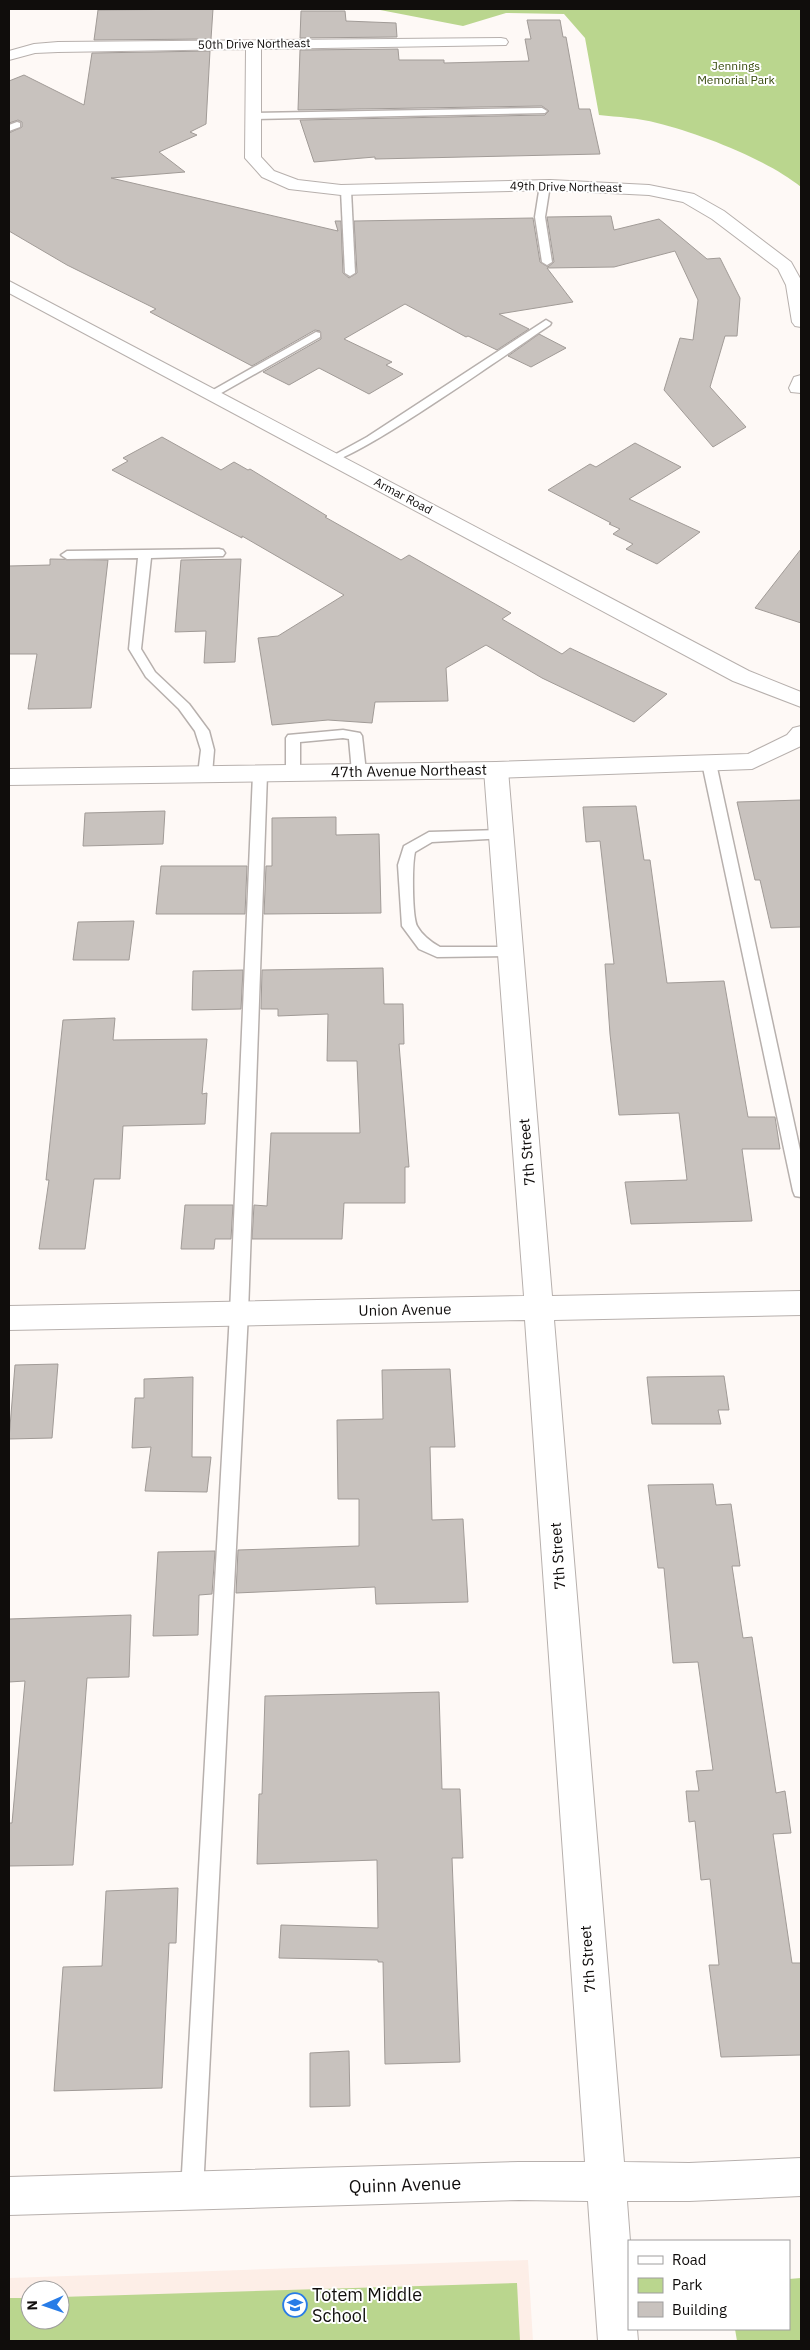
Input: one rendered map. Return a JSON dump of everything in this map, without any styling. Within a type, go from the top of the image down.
[{"type":"street","name":"50th Drive Northeast","points":[[9,56],[34,49],[58,47],[501,42]]},
{"type":"street","points":[[253,116],[254,44]]},
{"type":"street","name":"49th Drive Northeast","points":[[253,116],[253,158],[268,174],[294,185],[346,190],[545,185],[649,190],[688,198],[718,215],[785,266],[795,285],[800,311]]},
{"type":"street","name":"Armar Road","points":[[9,286],[741,676],[801,700]]},
{"type":"street","name":"47th Avenue Northeast","points":[[9,777],[496,770],[752,761],[795,740],[801,733]]},
{"type":"street","name":"7th Street","points":[[496,770],[618,2341]]},
{"type":"street","name":"Union Avenue","points":[[9,1318],[801,1303]]},
{"type":"street","name":"Quinn Avenue","points":[[9,2196],[604,2180],[689,2182],[801,2177]]},
{"type":"lane","points":[[253,116],[542,110]]},
{"type":"lane","points":[[545,185],[540,217],[547,262]]},
{"type":"lane","points":[[346,190],[350,273]]},
{"type":"lane","points":[[333,459],[371,439],[546,323]]},
{"type":"lane","points":[[212,394],[316,335]]},
{"type":"lane","points":[[67,555],[219,553]]},
{"type":"lane","points":[[145,554],[135,649],[138,659],[187,708],[198,725],[207,748],[205,774]]},
{"type":"lane","points":[[293,773],[293,738],[343,734],[355,736],[359,772]]},
{"type":"lane","points":[[710,763],[801,1190]]},
{"type":"lane","points":[[192,2191],[239,1313],[260,774]]},
{"type":"lane","points":[[501,835],[429,837],[409,849],[405,865],[409,926],[424,945],[437,952],[510,952]]},
{"type":"shaded area","name":"Totem Middle School","points":[[528,2260],[533,2341],[9,2341],[9,2278]]},
{"type":"green space","name":"Jennings Memorial Park","points":[[375,9],[801,9],[801,187],[752,157],[713,141],[650,121],[599,115],[585,38],[564,14],[506,13],[463,26]]},
{"type":"green space","points":[[801,2278],[801,2341],[737,2341],[735,2330],[790,2330],[790,2279]]},
{"type":"green space","name":"Totem Middle School","points":[[517,2283],[520,2341],[9,2341],[9,2298],[20,2298],[20,2330],[70,2330],[70,2297]]},
{"type":"building","points":[[213,9],[211,39],[94,40],[98,10]]},
{"type":"building","points":[[301,11],[345,11],[346,21],[396,23],[397,37],[300,38]]},
{"type":"building","points":[[527,20],[560,20],[563,37],[566,37],[579,109],[590,109],[600,154],[375,159],[375,157],[314,162],[300,120],[545,115],[549,111],[542,106],[298,110],[300,50],[398,49],[399,60],[444,60],[444,63],[529,61],[525,39],[531,39]]},
{"type":"building","points":[[210,51],[206,124],[190,132],[197,135],[159,152],[185,172],[111,178],[338,231],[335,221],[341,221],[343,273],[349,278],[357,273],[354,221],[533,218],[540,262],[548,267],[554,262],[547,217],[611,216],[614,230],[659,219],[707,259],[720,258],[740,298],[737,336],[725,336],[710,387],[746,427],[713,447],[664,390],[680,338],[693,340],[698,300],[675,251],[614,267],[547,268],[573,302],[499,314],[529,329],[497,350],[468,336],[466,337],[405,304],[344,339],[392,362],[386,365],[403,374],[369,394],[319,368],[289,385],[263,372],[321,339],[320,331],[315,330],[252,366],[150,312],[156,309],[67,265],[9,231],[9,133],[22,127],[22,122],[18,120],[9,123],[9,81],[24,75],[84,105],[92,53]]},
{"type":"building","points":[[539,334],[566,348],[531,367],[508,356]]},
{"type":"building","points":[[162,437],[221,470],[234,462],[248,470],[250,469],[327,516],[325,517],[401,560],[409,555],[511,613],[502,619],[562,654],[570,648],[667,694],[634,722],[542,678],[486,645],[446,668],[448,701],[375,702],[372,723],[328,720],[272,725],[258,638],[278,636],[344,595],[242,536],[242,538],[112,470],[128,461],[123,458]]},
{"type":"building","points":[[635,443],[681,467],[629,499],[700,532],[657,564],[626,549],[633,544],[613,534],[620,529],[548,490],[590,464],[596,467]]},
{"type":"building","points":[[801,549],[801,623],[755,608]]},
{"type":"building","points":[[50,559],[108,560],[91,708],[28,709],[37,654],[9,654],[9,566],[50,565]]},
{"type":"building","points":[[241,559],[235,662],[204,663],[206,631],[175,632],[181,560]]},
{"type":"building","points":[[801,800],[801,927],[771,928],[760,880],[755,880],[737,802]]},
{"type":"building","points":[[636,806],[644,860],[650,860],[667,983],[724,981],[748,1117],[775,1117],[780,1149],[742,1149],[752,1221],[631,1224],[625,1182],[687,1180],[679,1113],[619,1115],[605,964],[614,964],[600,841],[586,842],[583,807]]},
{"type":"building","points":[[165,811],[163,844],[83,846],[85,813]]},
{"type":"building","points":[[336,817],[336,835],[379,834],[381,913],[264,914],[266,866],[272,866],[272,818]]},
{"type":"building","points":[[161,866],[247,866],[245,914],[156,914]]},
{"type":"building","points":[[134,921],[129,960],[73,960],[78,922]]},
{"type":"building","points":[[383,968],[384,1004],[403,1004],[404,1044],[399,1044],[409,1167],[405,1167],[405,1203],[344,1203],[342,1239],[252,1239],[254,1205],[267,1206],[271,1133],[360,1133],[357,1061],[327,1061],[328,1014],[278,1016],[278,1009],[261,1009],[262,970]]},
{"type":"building","points":[[243,970],[241,1009],[192,1010],[193,971]]},
{"type":"building","points":[[115,1018],[113,1040],[207,1039],[202,1094],[207,1093],[205,1124],[123,1126],[120,1179],[94,1179],[85,1249],[39,1249],[49,1180],[46,1180],[63,1020]]},
{"type":"building","points":[[185,1205],[233,1205],[231,1239],[215,1239],[214,1249],[181,1249]]},
{"type":"building","points":[[58,1364],[52,1438],[9,1439],[15,1365]]},
{"type":"building","points":[[450,1369],[455,1447],[430,1447],[432,1520],[463,1519],[468,1602],[376,1604],[375,1587],[236,1593],[238,1550],[359,1546],[359,1499],[338,1499],[337,1420],[383,1419],[382,1370]]},
{"type":"building","points":[[724,1376],[729,1410],[718,1410],[721,1424],[652,1424],[647,1377]]},
{"type":"building","points":[[193,1377],[192,1457],[211,1457],[207,1492],[145,1491],[151,1447],[132,1448],[135,1398],[144,1398],[144,1379]]},
{"type":"building","points":[[713,1484],[716,1505],[731,1504],[740,1566],[732,1566],[743,1638],[752,1637],[776,1793],[785,1791],[791,1833],[773,1834],[792,1963],[801,1963],[801,2055],[721,2057],[709,1965],[719,1965],[710,1879],[701,1880],[695,1821],[689,1822],[686,1791],[699,1791],[696,1771],[713,1770],[698,1662],[673,1663],[664,1568],[658,1568],[648,1485]]},
{"type":"building","points":[[215,1551],[212,1594],[199,1595],[198,1635],[153,1636],[158,1552]]},
{"type":"building","points":[[131,1615],[129,1677],[87,1678],[73,1865],[9,1866],[9,1823],[12,1823],[25,1681],[9,1682],[9,1619]]},
{"type":"building","points":[[439,1692],[442,1789],[460,1789],[463,1858],[452,1858],[460,2062],[385,2064],[383,1962],[378,1962],[378,1960],[279,1958],[281,1925],[378,1928],[377,1860],[257,1864],[259,1794],[262,1794],[265,1696]]},
{"type":"building","points":[[178,1888],[176,1943],[169,1943],[162,2088],[54,2091],[63,1967],[102,1966],[106,1891]]},
{"type":"building","points":[[349,2051],[350,2106],[310,2107],[310,2053]]},
{"type":"place","name":"Totem Middle School","points":[[295,2305]]}]
